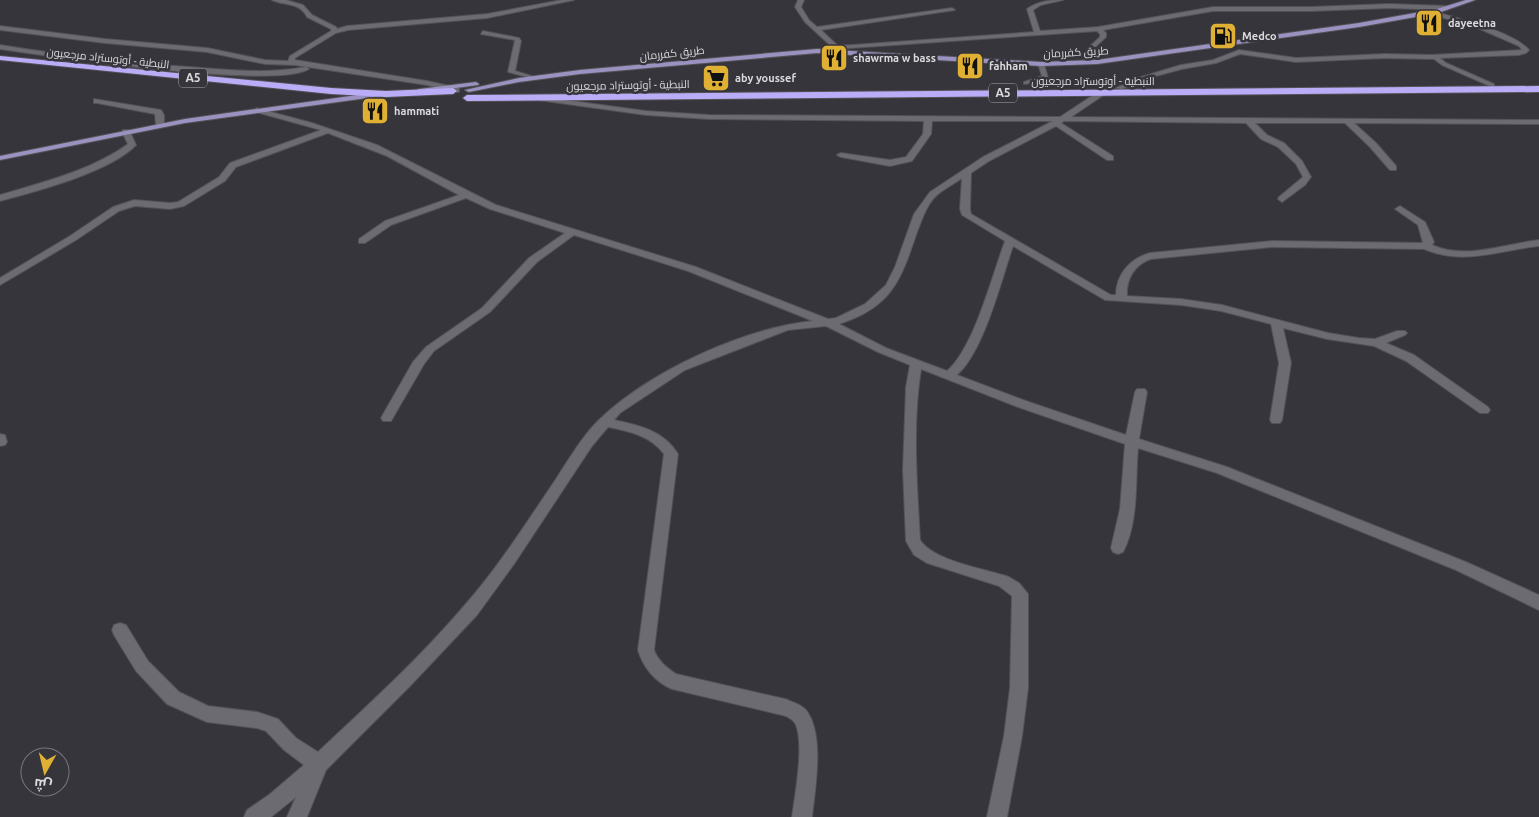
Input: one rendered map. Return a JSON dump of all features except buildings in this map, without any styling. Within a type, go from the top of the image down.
[{"type":"highway","name":"النبطية - أوتوستراد مرجعيون","points":[[0,58],[331,91],[386,94],[452,92]]},
{"type":"highway","name":"النبطية - أوتوستراد مرجعيون","points":[[0,63],[352,97],[452,92]]},
{"type":"highway","name":"النبطية - أوتوستراد مرجعيون","points":[[470,93],[1539,84]]},
{"type":"highway","name":"النبطية - أوتوستراد مرجعيون","points":[[470,93],[534,97],[1539,89]]},
{"type":"highway","name":"A5","points":[[452,92],[470,93]]},
{"type":"main road","name":"طريق كفررمان","points":[[470,93],[518,80],[533,78],[817,51],[1041,64],[1098,62],[1430,12],[1472,0]]},
{"type":"main road","points":[[452,92],[518,80]]},
{"type":"main road","points":[[0,158],[160,126],[259,110],[386,94]]},
{"type":"street","points":[[275,0],[305,8],[310,16],[334,28],[334,32]]},
{"type":"street","points":[[295,63],[291,61],[292,57],[334,32],[347,28],[487,16],[572,0]]},
{"type":"street","points":[[801,0],[798,7],[807,21],[836,47]]},
{"type":"street","points":[[1038,33],[1030,9],[1039,4],[1060,0]]},
{"type":"street","points":[[817,51],[836,47],[1098,29],[1209,6],[1407,3],[1447,8]]},
{"type":"street","points":[[1239,52],[1296,60],[1385,56],[1434,57],[1436,55],[1450,54],[1528,52],[1521,45],[1474,25],[1407,3]]},
{"type":"street","points":[[817,29],[952,10]]},
{"type":"street","points":[[0,28],[105,41],[207,50],[265,62],[295,63],[452,92]]},
{"type":"street","points":[[1098,29],[1103,33],[1103,37],[1090,49],[1098,62]]},
{"type":"street","points":[[483,33],[517,40],[511,72],[533,78]]},
{"type":"street","points":[[1120,88],[1143,78],[1181,67],[1214,62],[1239,52],[1252,40]]},
{"type":"street","points":[[0,46],[61,57],[181,69],[275,73],[315,67]]},
{"type":"street","points":[[1434,57],[1444,64],[1492,85]]},
{"type":"street","points":[[1026,84],[1046,77],[1041,64]]},
{"type":"street","points":[[168,75],[181,69]]},
{"type":"street","points":[[254,817],[277,801],[320,764],[404,681],[471,610],[509,560],[587,443],[616,410],[637,394],[681,367],[786,327],[829,323],[843,319],[868,306],[890,286],[900,267],[923,206],[933,194],[1009,146],[1058,121],[1104,92]]},
{"type":"street","points":[[534,97],[662,115],[718,117],[1058,121],[1539,122]]},
{"type":"street","points":[[97,101],[158,112],[160,115],[160,126]]},
{"type":"street","points":[[259,110],[326,130],[391,155],[466,195],[493,207],[692,269],[829,323],[871,345],[916,364],[1090,428],[1222,470],[1461,566],[1520,592],[1539,603]]},
{"type":"street","points":[[841,155],[890,163],[909,159],[927,134],[928,118]]},
{"type":"street","points":[[1058,121],[1110,158]]},
{"type":"street","points":[[1249,121],[1264,136],[1281,145],[1299,163],[1307,177],[1305,181],[1290,190],[1282,199]]},
{"type":"street","points":[[1347,121],[1373,145],[1393,168]]},
{"type":"street","points":[[0,282],[73,238],[119,207],[134,203],[170,206],[181,204],[222,179],[233,165],[326,130]]},
{"type":"street","points":[[0,198],[72,176],[114,158],[132,145],[126,132]]},
{"type":"street","points":[[967,172],[965,210],[968,215],[1101,295],[1109,298],[1181,302],[1222,308],[1327,336],[1376,343],[1410,358],[1484,410]]},
{"type":"street","points":[[362,241],[388,224],[466,195]]},
{"type":"street","points":[[1400,209],[1422,224],[1429,242],[1426,246]]},
{"type":"street","points":[[387,418],[419,362],[430,349],[486,310],[533,260],[574,231]]},
{"type":"street","points":[[948,376],[961,364],[966,356],[982,321],[1010,241]]},
{"type":"street","points":[[1122,299],[1122,285],[1130,268],[1135,262],[1150,256],[1273,244],[1426,246],[1442,254],[1465,255],[1539,243]]},
{"type":"street","points":[[1276,322],[1284,363],[1276,420]]},
{"type":"street","points":[[1376,343],[1401,333]]},
{"type":"street","points":[[916,364],[912,387],[910,470],[913,541],[919,550],[932,559],[1004,581],[1014,587],[1020,594],[1018,688],[1013,736],[997,817]]},
{"type":"street","points":[[1118,548],[1128,508],[1132,441],[1141,392]]},
{"type":"street","points":[[604,422],[639,430],[666,445],[672,454],[646,650],[649,661],[659,672],[672,680],[779,706],[792,710],[800,716],[808,742],[802,817]]},
{"type":"street","points":[[120,630],[142,666],[172,698],[207,714],[257,720],[272,725],[290,744],[320,764]]},
{"type":"street","points":[[297,817],[320,764]]},
{"type":"place","name":"dayeetna","points":[[1429,23]]},
{"type":"place","name":"Medco","points":[[1223,36]]},
{"type":"place","name":"shawrma w bass","points":[[834,58]]},
{"type":"place","name":"fahham","points":[[970,66]]},
{"type":"place","name":"aby youssef","points":[[716,78]]},
{"type":"place","name":"hammati","points":[[375,111]]}]
